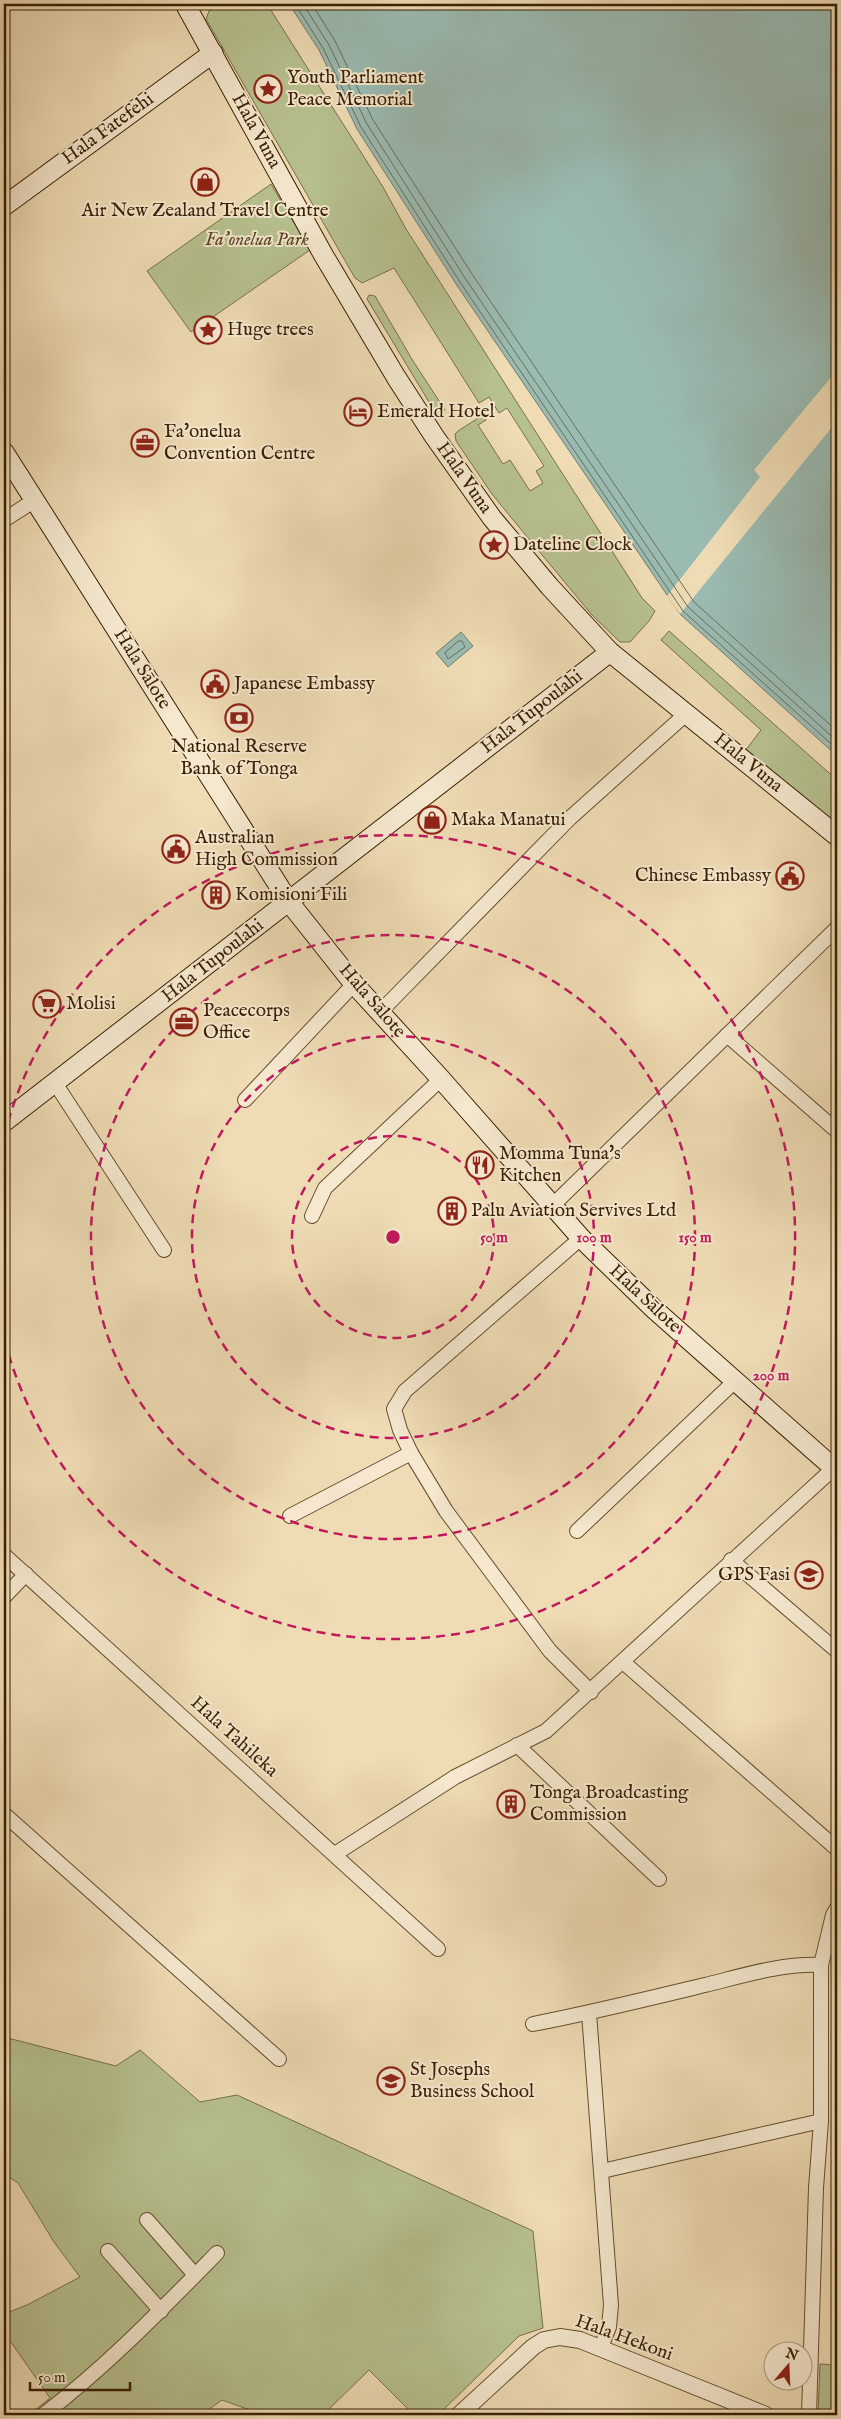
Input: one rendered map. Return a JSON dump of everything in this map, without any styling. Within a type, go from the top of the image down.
[{"type":"main road","name":"Hala Vuna","points":[[185,4],[324,256],[434,436],[492,518],[550,587],[610,652],[837,836]]},
{"type":"main road","name":"Hala Fatefehi","points":[[4,206],[213,53]]},
{"type":"main road","name":"Hala Sālote","points":[[4,452],[289,902],[354,984],[441,1079],[581,1238],[655,1310],[836,1469]]},
{"type":"main road","name":"Hala Tupoulahi","points":[[4,1122],[610,652]]},
{"type":"street","points":[[4,520],[35,500]]},
{"type":"street","points":[[380,1012],[570,818],[686,714]]},
{"type":"street","points":[[553,1205],[837,928]]},
{"type":"street","points":[[246,1100],[354,984]]},
{"type":"street","points":[[727,1035],[837,1131]]},
{"type":"street","points":[[312,1216],[325,1188],[441,1079]]},
{"type":"street","points":[[55,1083],[164,1250]]},
{"type":"street","points":[[581,1238],[405,1391],[394,1410],[400,1430],[411,1453],[446,1512],[550,1651],[591,1692]]},
{"type":"street","points":[[577,1531],[735,1381]]},
{"type":"street","points":[[290,1516],[411,1453]]},
{"type":"street","points":[[335,1854],[455,1777],[546,1731],[591,1692],[731,1560],[836,1469]]},
{"type":"street","name":"Hala Tahileka","points":[[4,1555],[438,1949]]},
{"type":"street","points":[[731,1560],[837,1651]]},
{"type":"street","points":[[4,1597],[26,1574]]},
{"type":"street","points":[[623,1662],[837,1849]]},
{"type":"street","points":[[517,1745],[659,1879]]},
{"type":"street","points":[[4,1814],[279,2059]]},
{"type":"street","points":[[810,2415],[816,2188],[821,2121],[821,1965],[833,1915],[837,1908]]},
{"type":"street","points":[[532,2024],[589,2013],[752,1974],[803,1964],[821,1965]]},
{"type":"street","points":[[589,2013],[611,2305],[609,2327],[601,2347]]},
{"type":"street","points":[[602,2171],[821,2121]]},
{"type":"street","points":[[147,2220],[195,2275]]},
{"type":"street","points":[[108,2251],[161,2311]]},
{"type":"street","points":[[43,2415],[79,2387],[161,2311],[217,2253]]},
{"type":"street","name":"Hala Hekoni","points":[[459,2415],[512,2364],[544,2340],[560,2336],[601,2347],[766,2415]]},
{"type":"green space","points":[[219,4],[267,4],[383,187],[406,229],[642,598],[655,611],[649,621],[630,642],[620,642],[592,615],[492,494],[456,441],[455,434],[458,431],[483,415],[486,420],[478,425],[503,464],[510,460],[530,491],[543,483],[536,471],[544,466],[507,408],[499,413],[489,397],[479,403],[394,268],[362,283],[355,278],[206,19],[209,11]]},
{"type":"green space","name":"Fa'onelua Park","points":[[271,184],[310,250],[191,332],[147,271]]},
{"type":"green space","points":[[369,295],[375,296],[413,361],[445,410],[438,417],[367,299]]},
{"type":"green space","points":[[669,631],[837,780],[837,826],[745,751],[761,730],[661,640]]},
{"type":"green space","points":[[4,2037],[116,2066],[140,2050],[200,2102],[237,2095],[533,2231],[543,2328],[519,2336],[438,2415],[414,2415],[369,2370],[323,2415],[264,2415],[222,2400],[201,2415],[29,2415],[50,2398],[4,2332],[4,2314],[27,2305],[80,2277],[54,2242],[18,2183],[4,2174]]},
{"type":"green space","points":[[820,2364],[837,2365],[837,2415],[818,2415]]},
{"type":"water","points":[[289,4],[837,4],[837,756],[680,614],[458,287],[357,129],[319,50]]},
{"type":"water","points":[[461,632],[473,646],[448,667],[436,653]]},
{"type":"pier","points":[[837,370],[837,421],[680,614],[667,596],[760,477],[754,470]]},
{"type":"place","name":"Youth Parliament Peace Memorial","points":[[268,89]]},
{"type":"place","name":"Air New Zealand Travel Centre","points":[[205,182]]},
{"type":"place","name":"Huge trees","points":[[208,330]]},
{"type":"place","name":"Emerald Hotel","points":[[358,412]]},
{"type":"place","name":"Fa'onelua Convention Centre","points":[[145,443]]},
{"type":"place","name":"Dateline Clock","points":[[494,545]]},
{"type":"place","name":"Japanese Embassy","points":[[215,684]]},
{"type":"place","name":"National Reserve Bank of Tonga","points":[[239,718]]},
{"type":"place","name":"Maka Manatui","points":[[432,820]]},
{"type":"place","name":"Australian High Commission","points":[[176,849]]},
{"type":"place","name":"Chinese Embassy","points":[[790,876]]},
{"type":"place","name":"Komisioni Fili","points":[[216,895]]},
{"type":"place","name":"Molisi","points":[[47,1004]]},
{"type":"place","name":"Peacecorps Office","points":[[184,1022]]},
{"type":"place","name":"Momma Tuna's Kitchen","points":[[480,1165]]},
{"type":"place","name":"Palu Aviation Servives Ltd","points":[[452,1211]]},
{"type":"place","name":"GPS Fasi","points":[[809,1575]]},
{"type":"place","name":"Tonga Broadcasting Commission","points":[[511,1804]]},
{"type":"place","name":"St Josephs Business School","points":[[391,2081]]}]
